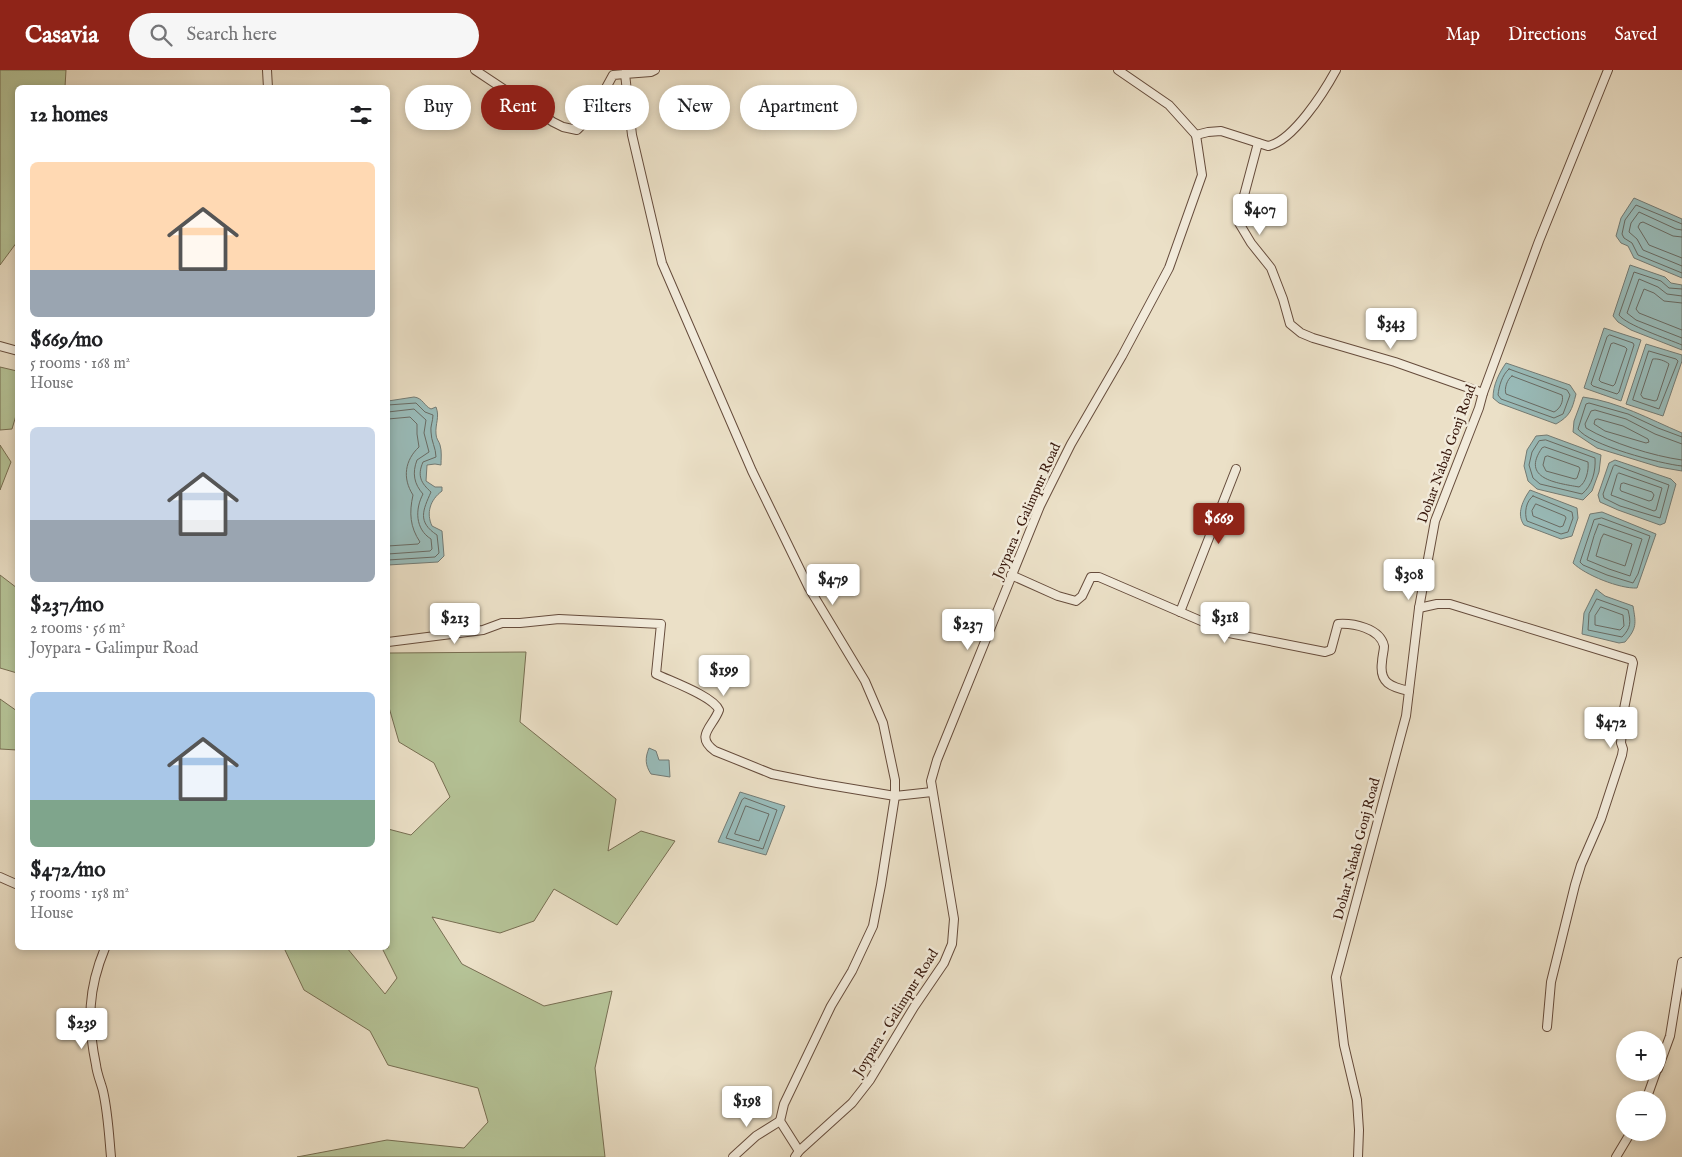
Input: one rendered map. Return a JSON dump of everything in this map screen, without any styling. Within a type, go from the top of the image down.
[{"type":"street","points":[[268,70],[268,85]]},
{"type":"street","points":[[475,70],[563,128],[577,130],[590,117],[613,75],[626,72],[652,72],[655,70]]},
{"type":"street","points":[[1118,70],[1169,105],[1196,136],[1208,132],[1221,131],[1268,146],[1282,141],[1295,128],[1326,89],[1336,70]]},
{"type":"street","name":"Dohar Nabab Gonj Road","points":[[1358,1157],[1357,1100],[1344,1045],[1336,977],[1406,716],[1419,608],[1435,521],[1479,408],[1539,241],[1608,70]]},
{"type":"street","points":[[626,72],[632,135],[662,263],[752,471],[809,588],[865,681],[883,723],[895,780],[881,885],[873,926],[852,970],[827,1013],[784,1104],[780,1121],[797,1154]]},
{"type":"street","name":"Joypara - Galimpur Road","points":[[797,1154],[852,1103],[870,1080],[914,1006],[944,963],[952,944],[954,919],[931,781],[937,760],[1040,506],[1067,451],[1122,356],[1169,268],[1202,176],[1196,136]]},
{"type":"street","points":[[1258,143],[1242,203],[1239,223],[1251,244],[1271,268],[1290,324],[1301,333],[1313,338],[1395,362],[1483,393]]},
{"type":"street","points":[[0,346],[15,350]]},
{"type":"street","points":[[1180,612],[1236,469]]},
{"type":"street","points":[[1011,575],[1058,596],[1076,601],[1082,596],[1091,577],[1099,576],[1229,634],[1324,652],[1331,650],[1338,624],[1369,629],[1379,636],[1384,647],[1381,669],[1384,679],[1390,686],[1409,691]]},
{"type":"street","points":[[1419,608],[1437,604],[1450,604],[1632,660],[1633,663],[1624,708],[1621,743],[1622,755],[1601,819],[1581,865],[1575,885],[1551,982],[1547,1027]]},
{"type":"street","points":[[390,642],[482,630],[502,623],[559,619],[661,624],[656,674],[706,698],[717,706],[719,710],[706,731],[705,740],[708,746],[715,751],[772,774],[894,796],[932,792]]},
{"type":"street","points":[[0,877],[15,884]]},
{"type":"street","points":[[104,950],[93,985],[90,1002],[90,1021],[96,1066],[106,1110],[111,1157]]},
{"type":"street","points":[[1666,1047],[1670,1036],[1680,984],[1682,962]]},
{"type":"street","points":[[733,1157],[756,1136],[780,1121]]},
{"type":"street","points":[[1616,1157],[1626,1141]]},
{"type":"green space","points":[[0,70],[66,70],[65,85],[15,85],[15,245],[0,265]]},
{"type":"green space","points":[[0,367],[15,371],[15,419],[12,429],[0,430]]},
{"type":"green space","points":[[0,445],[11,462],[0,490]]},
{"type":"green space","points":[[0,575],[15,586],[15,672],[0,668]]},
{"type":"green space","points":[[526,652],[520,722],[616,799],[608,851],[641,831],[675,841],[617,925],[554,889],[534,921],[500,933],[432,917],[462,964],[544,1006],[612,991],[595,1068],[605,1157],[297,1157],[387,1140],[464,1148],[488,1122],[478,1088],[388,1065],[370,1031],[304,990],[285,950],[349,950],[385,994],[397,978],[383,950],[390,950],[390,830],[411,835],[450,797],[434,763],[399,742],[390,711],[390,653]]},
{"type":"green space","points":[[0,699],[15,710],[15,750],[0,749]]},
{"type":"water","points":[[1634,198],[1682,219],[1682,278],[1634,258],[1628,246],[1621,243],[1616,236],[1621,218]]},
{"type":"water","points":[[1630,265],[1665,277],[1671,283],[1682,285],[1682,350],[1631,330],[1618,322],[1613,316]]},
{"type":"water","points":[[1604,328],[1641,340],[1621,401],[1584,388]]},
{"type":"water","points":[[1646,344],[1682,355],[1682,361],[1663,416],[1626,404]]},
{"type":"water","points":[[1506,363],[1570,385],[1576,394],[1572,408],[1567,415],[1556,424],[1499,403],[1493,398],[1497,379]]},
{"type":"water","points":[[414,397],[431,409],[436,407],[436,437],[441,447],[441,465],[427,465],[426,481],[435,487],[442,487],[442,491],[435,498],[429,512],[432,526],[442,531],[444,556],[438,562],[390,565],[390,401]]},
{"type":"water","points":[[1583,397],[1621,407],[1682,433],[1682,471],[1659,467],[1597,448],[1573,432],[1574,421]]},
{"type":"water","points":[[1547,435],[1601,455],[1599,472],[1592,491],[1583,500],[1537,489],[1528,481],[1524,466],[1527,450],[1536,436]]},
{"type":"water","points":[[1615,460],[1671,479],[1676,484],[1665,523],[1660,525],[1600,502],[1598,495],[1609,463]]},
{"type":"water","points":[[1530,490],[1577,508],[1578,518],[1572,536],[1561,539],[1524,525],[1521,512],[1523,503]]},
{"type":"water","points":[[1602,512],[1656,534],[1637,588],[1630,588],[1603,580],[1578,568],[1573,563],[1590,514]]},
{"type":"water","points":[[1596,589],[1605,596],[1633,606],[1635,625],[1625,642],[1619,643],[1582,634],[1584,613]]},
{"type":"water","points":[[649,748],[656,751],[659,760],[669,760],[670,777],[651,774],[646,761]]},
{"type":"water","points":[[740,792],[785,806],[766,855],[718,842]]}]
